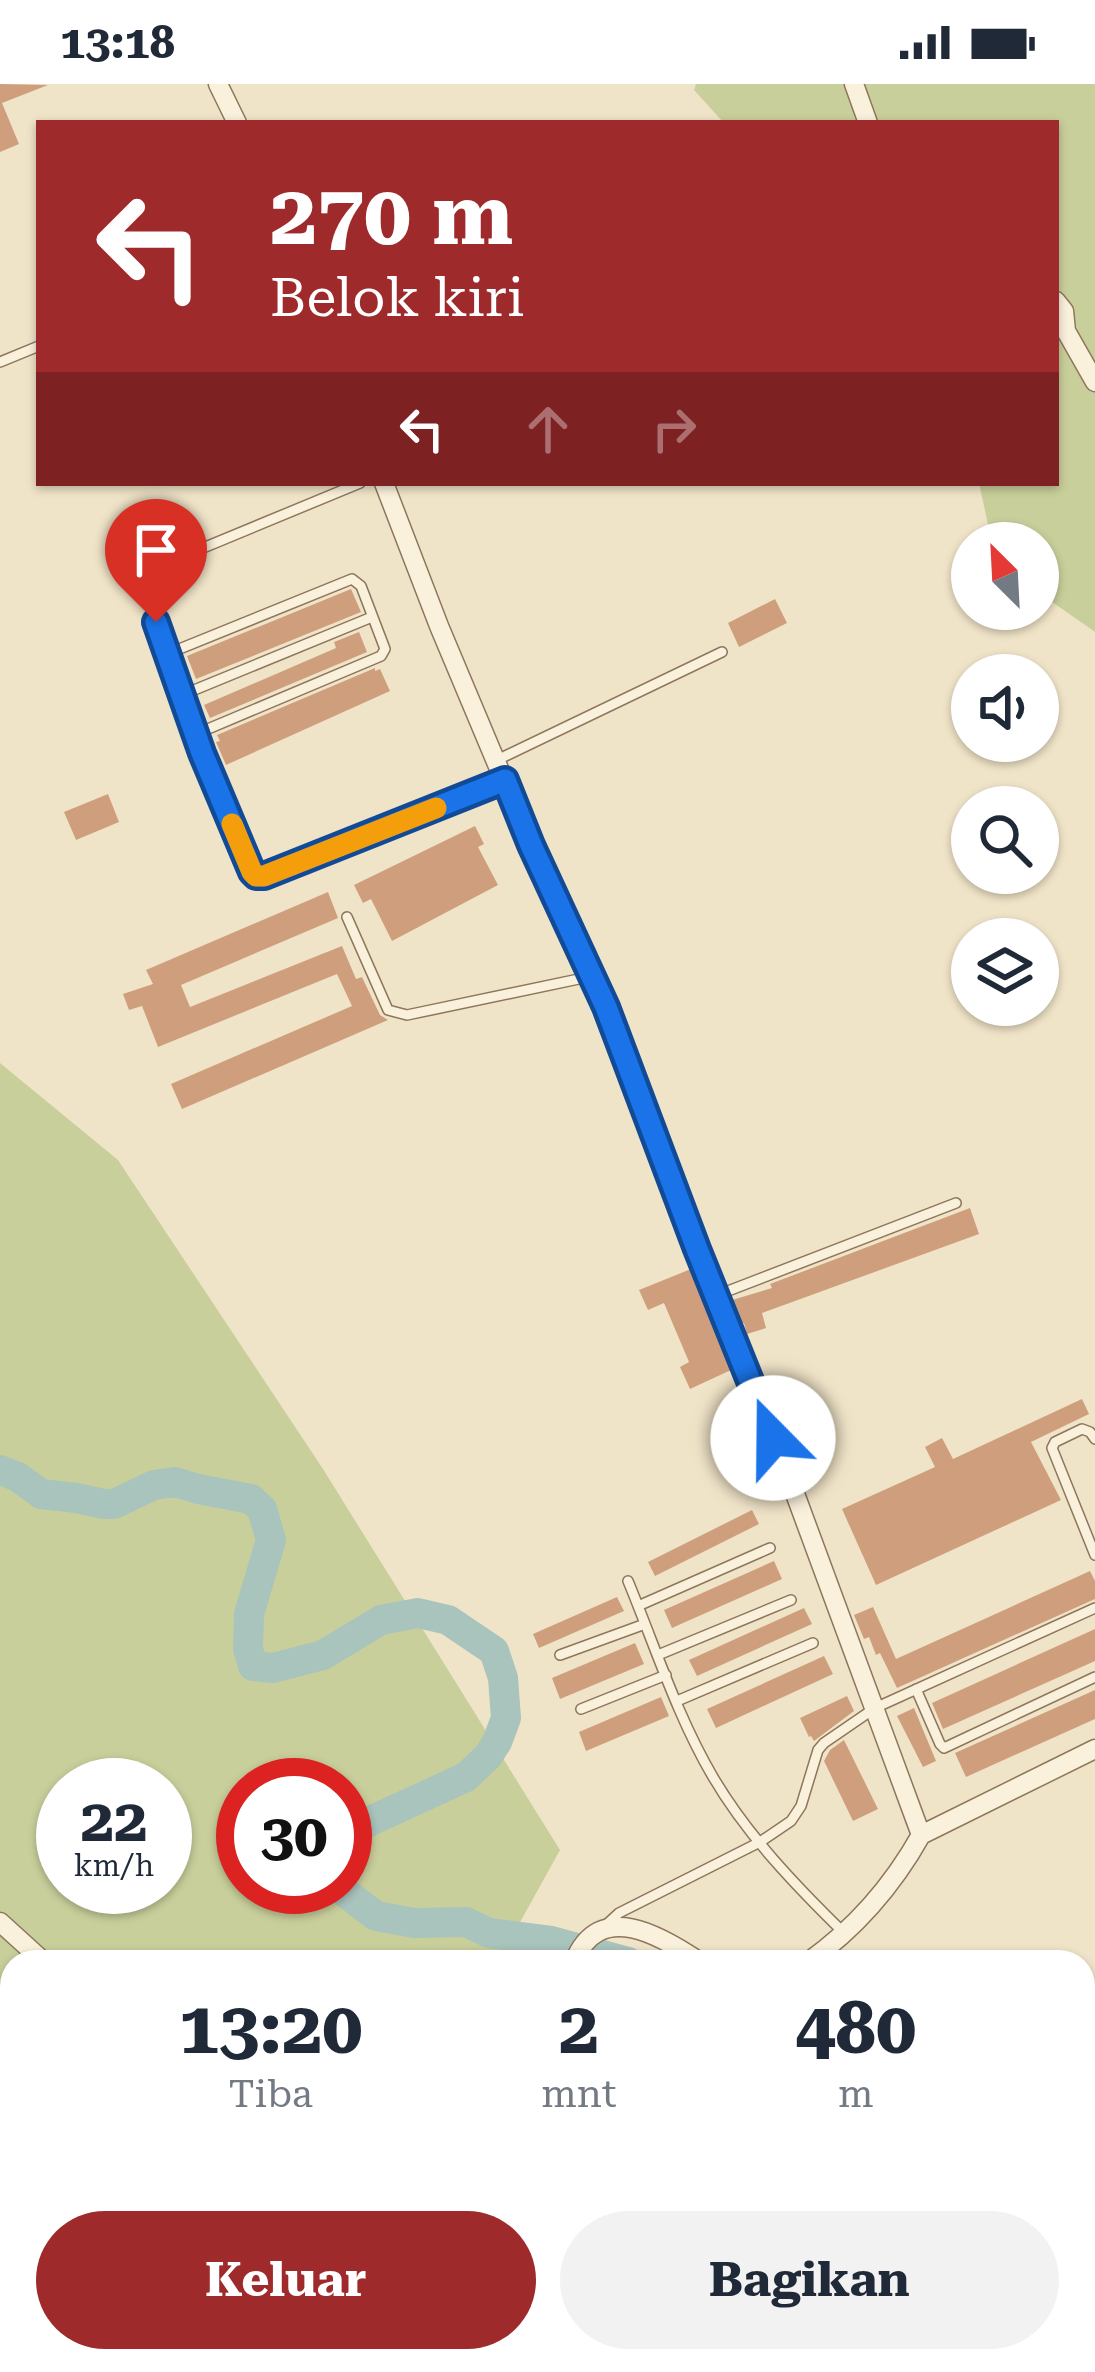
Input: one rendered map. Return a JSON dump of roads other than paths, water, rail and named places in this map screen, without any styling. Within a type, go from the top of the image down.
[{"type":"street","points":[[218,84],[236,120]]},
{"type":"street","points":[[854,84],[867,120]]},
{"type":"street","points":[[1059,305],[1066,331],[1095,382]]},
{"type":"street","points":[[385,486],[531,845],[593,976],[787,1472],[921,1835]]},
{"type":"street","points":[[823,1950],[868,1911],[901,1870],[921,1835],[1095,1749]]},
{"type":"street","points":[[0,1922],[31,1950]]},
{"type":"street","points":[[580,1950],[584,1941],[615,1926],[635,1929],[682,1950]]},
{"type":"lane","points":[[0,362],[36,347]]},
{"type":"lane","points":[[353,486],[148,573],[144,580],[196,734],[252,872],[264,876],[505,780]]},
{"type":"lane","points":[[167,654],[352,579],[361,586],[385,649],[381,656],[196,734]]},
{"type":"lane","points":[[182,695],[372,617]]},
{"type":"lane","points":[[497,760],[722,652]]},
{"type":"lane","points":[[347,917],[388,1010],[395,1014],[593,976]]},
{"type":"lane","points":[[716,1296],[956,1203]]},
{"type":"lane","points":[[1095,1439],[1082,1430],[1055,1442],[1052,1448],[1095,1555]]},
{"type":"lane","points":[[638,1606],[770,1548]]},
{"type":"lane","points":[[628,1581],[713,1777],[760,1842],[844,1933]]},
{"type":"lane","points":[[658,1655],[791,1600]]},
{"type":"lane","points":[[602,1929],[619,1913],[760,1842],[791,1821],[801,1806],[818,1750],[875,1708],[1095,1608]]},
{"type":"lane","points":[[560,1655],[646,1624]]},
{"type":"lane","points":[[677,1701],[813,1643]]},
{"type":"lane","points":[[581,1709],[666,1675]]},
{"type":"lane","points":[[916,1689],[944,1748],[1095,1677]]},
{"type":"waterway","points":[[0,1470],[41,1494],[104,1504],[175,1482],[251,1499],[262,1509],[271,1540],[249,1614],[248,1649],[253,1666],[273,1668],[323,1655],[381,1620],[418,1613],[448,1620],[494,1651],[503,1678],[506,1718],[488,1756],[466,1777],[372,1820]]},
{"type":"waterway","points":[[372,1913],[414,1923],[466,1922],[489,1933],[584,1950]]}]
